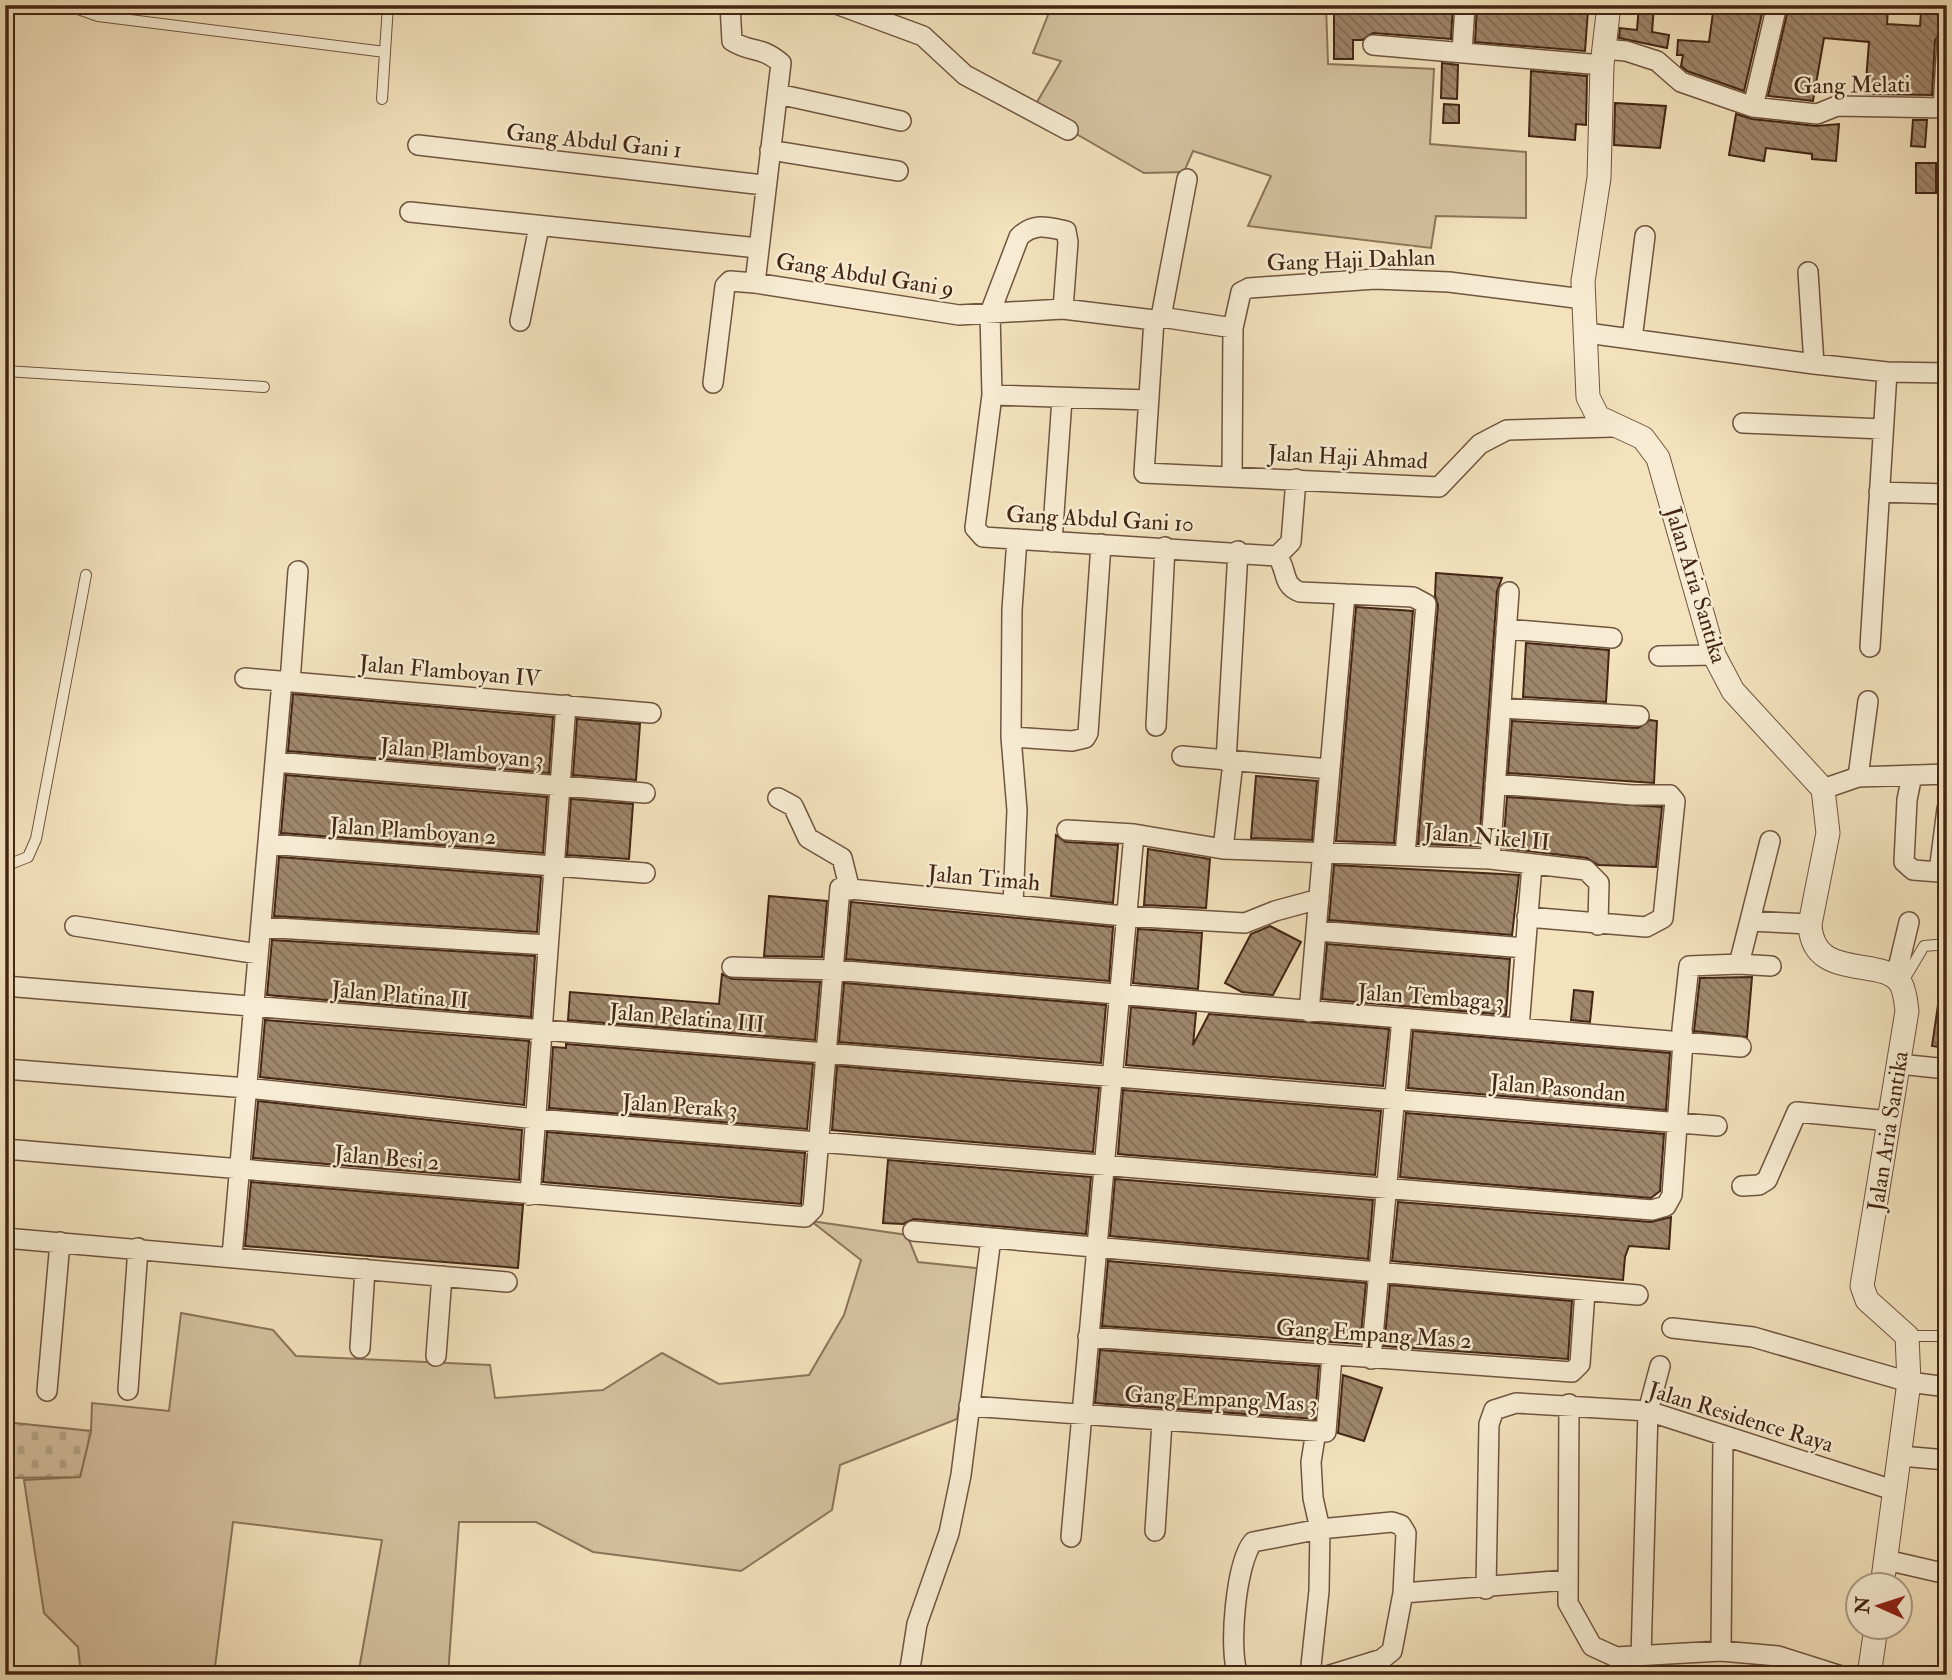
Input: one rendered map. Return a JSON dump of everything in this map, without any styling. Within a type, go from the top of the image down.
[{"type":"street","name":"Gang Abdul Gani 9","points":[[730,5],[732,41],[744,48],[764,49],[781,63],[771,150],[764,185],[755,283],[959,315],[1063,309],[1233,328]]},
{"type":"street","points":[[839,5],[922,36],[965,75],[1068,130]]},
{"type":"street","points":[[1462,53],[1465,5]]},
{"type":"street","name":"Jalan Aria Santika","points":[[1609,5],[1602,57],[1598,178],[1583,299],[1587,333],[1588,397],[1598,417],[1612,426],[1643,438],[1658,458],[1714,654],[1733,691],[1823,789]]},
{"type":"street","points":[[1753,107],[1777,5]]},
{"type":"street","points":[[1945,109],[1947,41]]},
{"type":"street","name":"Gang Melati","points":[[1373,45],[1462,53],[1602,57],[1626,51],[1657,61],[1681,82],[1753,107],[1817,114],[1837,106],[1945,109]]},
{"type":"street","points":[[778,94],[901,121]]},
{"type":"street","name":"Gang Abdul Gani 1","points":[[418,145],[764,185]]},
{"type":"street","points":[[771,150],[898,171]]},
{"type":"street","points":[[992,395],[1148,400],[1158,318],[1187,179]]},
{"type":"street","points":[[410,212],[758,248]]},
{"type":"street","points":[[990,313],[1019,237],[1026,230],[1041,225],[1066,231],[1063,309]]},
{"type":"street","points":[[520,321],[539,227]]},
{"type":"street","points":[[1632,339],[1645,236]]},
{"type":"street","points":[[1808,272],[1814,364]]},
{"type":"street","name":"Gang Haji Dahlan","points":[[1233,328],[1241,292],[1260,287],[1375,279],[1436,281],[1583,299]]},
{"type":"street","points":[[713,383],[725,286],[730,281],[755,283]]},
{"type":"street","name":"Gang Abdul Gani 10","points":[[990,313],[992,395],[975,528],[983,537],[1238,551],[1277,556]]},
{"type":"street","points":[[1232,476],[1233,328]]},
{"type":"street","points":[[1587,333],[1814,364],[1887,372],[1947,373]]},
{"type":"street","points":[[1870,647],[1887,372]]},
{"type":"street","points":[[1052,542],[1062,398]]},
{"type":"street","name":"Jalan Haji Ahmad","points":[[1148,400],[1144,473],[1439,486],[1480,444],[1507,430],[1612,426]]},
{"type":"street","points":[[1743,423],[1883,429]]},
{"type":"street","points":[[1296,479],[1291,542],[1277,556],[1291,588],[1413,597],[1421,599],[1427,608],[1405,855]]},
{"type":"street","points":[[1879,492],[1947,494]]},
{"type":"street","points":[[1013,905],[1017,820],[1011,737],[1012,610],[1017,539]]},
{"type":"street","points":[[1011,737],[1072,741],[1085,738],[1088,733],[1101,544]]},
{"type":"street","points":[[1156,726],[1165,548]]},
{"type":"street","points":[[1223,849],[1238,551]]},
{"type":"street","points":[[232,1256],[275,762],[298,570]]},
{"type":"street","points":[[1490,859],[1509,592]]},
{"type":"street","points":[[1309,1013],[1345,594]]},
{"type":"street","points":[[1506,629],[1612,638]]},
{"type":"street","points":[[1658,656],[1714,654]]},
{"type":"street","name":"Jalan Flamboyan IV","points":[[245,678],[650,713]]},
{"type":"street","points":[[1858,777],[1868,701]]},
{"type":"street","points":[[530,1195],[566,705]]},
{"type":"street","points":[[1502,708],[1639,716]]},
{"type":"street","points":[[1182,756],[1329,769]]},
{"type":"street","name":"Jalan Plamboyan 3","points":[[275,762],[645,793]]},
{"type":"street","points":[[1909,922],[1897,980],[1827,959],[1810,938],[1810,924],[1828,833],[1823,789],[1858,777],[1947,774]]},
{"type":"street","points":[[1912,775],[1906,811],[1904,862],[1913,870],[1939,872],[1947,809]]},
{"type":"street","points":[[1495,784],[1632,795],[1670,795],[1675,801],[1663,918],[1646,926],[1598,925],[1527,917]]},
{"type":"street","points":[[778,798],[793,806],[808,838],[842,858],[845,889],[834,970],[821,1141]]},
{"type":"street","name":"Jalan Nikel II","points":[[1068,830],[1134,834],[1223,849],[1490,859],[1586,870],[1593,874],[1599,883],[1598,925]]},
{"type":"street","points":[[1071,1537],[1124,916],[1134,834]]},
{"type":"street","points":[[1739,964],[1770,841]]},
{"type":"street","name":"Jalan Plamboyan 2","points":[[268,844],[645,873]]},
{"type":"street","points":[[1520,1028],[1532,865]]},
{"type":"street","name":"Jalan Timah","points":[[845,889],[1124,916],[1245,923],[1275,911],[1319,899]]},
{"type":"street","points":[[1750,921],[1810,924]]},
{"type":"street","points":[[75,926],[258,954]]},
{"type":"street","points":[[261,927],[548,946]]},
{"type":"street","points":[[1318,931],[1525,948]]},
{"type":"street","points":[[1678,1123],[1682,1029],[1689,966],[1771,966]]},
{"type":"street","name":"Jalan Tembaga 3","points":[[732,967],[834,970],[1309,1013],[1402,1018],[1741,1047]]},
{"type":"street","name":"Jalan Aria Santika","points":[[1897,980],[1908,1011],[1862,1286],[1867,1300],[1907,1336]]},
{"type":"street","name":"Jalan Platina II","points":[[5,986],[542,1031]]},
{"type":"street","points":[[1371,1359],[1402,1018]]},
{"type":"street","name":"Jalan Pelatina III","points":[[542,1031],[1110,1077]]},
{"type":"street","points":[[1899,1064],[1947,1069]]},
{"type":"street","name":"Jalan Perak 3","points":[[5,1069],[247,1088],[536,1119],[1652,1210],[1666,1206],[1672,1195],[1678,1123]]},
{"type":"street","name":"Jalan Pasondan","points":[[1110,1077],[1717,1126]]},
{"type":"street","points":[[1742,1186],[1759,1185],[1767,1180],[1792,1116],[1797,1112],[1890,1121]]},
{"type":"street","name":"Jalan Besi 2","points":[[5,1149],[530,1195],[810,1216],[821,1141]]},
{"type":"street","points":[[913,1231],[1639,1295]]},
{"type":"street","points":[[5,1238],[507,1282]]},
{"type":"street","points":[[909,1675],[917,1624],[949,1533],[961,1475],[991,1238]]},
{"type":"street","points":[[47,1391],[60,1242]]},
{"type":"street","points":[[128,1390],[138,1248]]},
{"type":"street","points":[[360,1348],[365,1269]]},
{"type":"street","points":[[436,1356],[442,1276]]},
{"type":"street","name":"Gang Empang Mas 2","points":[[1088,1337],[1572,1372],[1580,1364],[1584,1291]]},
{"type":"street","points":[[1672,1328],[1754,1337],[1909,1382],[1947,1387]]},
{"type":"street","points":[[1884,1572],[1909,1382],[1907,1336]]},
{"type":"street","name":"Gang Empang Mas 3","points":[[969,1406],[1326,1432],[1332,1356]]},
{"type":"street","points":[[1641,1657],[1648,1411],[1660,1366]]},
{"type":"street","name":"Jalan Residence Raya","points":[[1486,1589],[1490,1417],[1494,1410],[1517,1403],[1569,1404],[1648,1411],[1896,1491]]},
{"type":"street","points":[[1569,1404],[1569,1602],[1592,1646],[1616,1657],[1721,1651],[1778,1656],[1838,1675]]},
{"type":"street","points":[[1154,1531],[1162,1422]]},
{"type":"street","points":[[1310,1675],[1320,1591],[1320,1529],[1313,1498],[1311,1462],[1316,1432]]},
{"type":"street","points":[[1721,1651],[1723,1435]]},
{"type":"street","points":[[1900,1455],[1947,1460]]},
{"type":"street","points":[[1238,1675],[1232,1646],[1247,1549],[1262,1539],[1320,1529],[1392,1522],[1401,1525],[1406,1533],[1403,1593],[1392,1651],[1382,1659],[1330,1675]]},
{"type":"street","points":[[1886,1560],[1947,1574]]},
{"type":"street","points":[[1403,1593],[1486,1589],[1567,1580]]},
{"type":"street","points":[[1869,1675],[1874,1642]]},
{"type":"lane","points":[[67,5],[99,16],[385,52]]},
{"type":"lane","points":[[382,99],[388,5]]},
{"type":"lane","points":[[5,370],[264,387]]},
{"type":"lane","points":[[5,866],[14,865],[28,857],[36,839],[86,575]]},
{"type":"lane","points":[[1897,980],[1924,946],[1947,944]]},
{"type":"lane","points":[[1907,1336],[1947,1336]]},
{"type":"green space","points":[[1052,5],[1326,5],[1328,64],[1434,69],[1430,144],[1526,152],[1526,218],[1436,216],[1431,248],[1248,226],[1271,176],[1193,151],[1184,172],[1144,173],[1033,109],[1061,61],[1033,53]]},
{"type":"green space","points":[[811,1221],[907,1235],[918,1262],[985,1269],[957,1419],[840,1465],[832,1510],[741,1571],[593,1552],[536,1522],[459,1522],[448,1675],[358,1675],[382,1540],[233,1522],[214,1675],[81,1675],[78,1647],[44,1613],[24,1480],[80,1477],[91,1431],[92,1403],[169,1411],[181,1313],[273,1330],[296,1356],[490,1365],[495,1398],[603,1390],[662,1353],[719,1384],[809,1375],[844,1315],[861,1260]]},
{"type":"green space","points":[[5,1422],[91,1431],[80,1477],[5,1478]]},
{"type":"building","points":[[1334,5],[1453,5],[1451,39],[1373,33],[1362,40],[1353,40],[1353,59],[1334,59]]},
{"type":"building","points":[[1477,5],[1588,10],[1585,51],[1475,42]]},
{"type":"building","points":[[1639,5],[1654,5],[1652,32],[1669,35],[1667,48],[1619,38],[1620,28],[1637,30]]},
{"type":"building","points":[[1714,5],[1764,5],[1744,91],[1687,71],[1681,66],[1683,55],[1677,55],[1678,40],[1709,42]]},
{"type":"building","points":[[1789,5],[1888,9],[1887,24],[1920,26],[1921,12],[1944,13],[1943,30],[1935,40],[1932,95],[1865,94],[1869,42],[1824,38],[1813,101],[1768,96]]},
{"type":"building","points":[[1442,63],[1458,65],[1457,99],[1441,98]]},
{"type":"building","points":[[1531,71],[1587,76],[1586,125],[1576,124],[1575,140],[1529,136]]},
{"type":"building","points":[[1615,103],[1666,106],[1660,148],[1614,145]]},
{"type":"building","points":[[1444,104],[1459,105],[1459,123],[1443,123]]},
{"type":"building","points":[[1736,114],[1752,119],[1816,126],[1839,124],[1836,161],[1812,159],[1812,154],[1766,148],[1764,161],[1729,155]]},
{"type":"building","points":[[1913,120],[1927,120],[1925,147],[1911,146]]},
{"type":"building","points":[[1916,163],[1936,163],[1936,193],[1916,193]]},
{"type":"building","points":[[1436,573],[1502,578],[1497,591],[1479,846],[1418,844],[1438,605],[1435,596]]},
{"type":"building","points":[[1356,607],[1413,611],[1394,843],[1336,841]]},
{"type":"building","points":[[1526,643],[1609,650],[1606,702],[1523,697]]},
{"type":"building","points":[[293,694],[553,717],[549,773],[288,751]]},
{"type":"building","points":[[577,719],[640,724],[636,780],[573,775]]},
{"type":"building","points":[[1650,720],[1657,721],[1654,783],[1508,773],[1512,721],[1638,728]]},
{"type":"building","points":[[286,775],[547,797],[543,853],[281,833]]},
{"type":"building","points":[[1256,776],[1317,781],[1312,840],[1251,838]]},
{"type":"building","points":[[1507,797],[1662,807],[1656,867],[1598,865],[1587,858],[1503,848]]},
{"type":"building","points":[[571,799],[633,804],[629,859],[567,855]]},
{"type":"building","points":[[1056,835],[1066,842],[1118,845],[1113,903],[1051,896]]},
{"type":"building","points":[[1148,849],[1210,859],[1206,908],[1144,905]]},
{"type":"building","points":[[279,857],[541,877],[537,932],[274,916]]},
{"type":"building","points":[[1334,865],[1519,875],[1512,935],[1329,920]]},
{"type":"building","points":[[769,896],[827,901],[822,957],[764,956]]},
{"type":"building","points":[[851,902],[1113,927],[1109,981],[846,959]]},
{"type":"building","points":[[1270,926],[1301,942],[1273,995],[1242,992],[1225,983],[1251,934]]},
{"type":"building","points":[[1138,929],[1202,933],[1198,989],[1133,983]]},
{"type":"building","points":[[272,940],[535,956],[531,1017],[267,995]]},
{"type":"building","points":[[1327,944],[1510,959],[1506,1015],[1322,999]]},
{"type":"building","points":[[722,974],[732,979],[820,982],[815,1040],[568,1020],[570,992],[719,1004]]},
{"type":"building","points":[[1752,977],[1747,1037],[1694,1031],[1700,978]]},
{"type":"building","points":[[844,983],[1106,1005],[1101,1063],[839,1042]]},
{"type":"building","points":[[1574,990],[1593,992],[1590,1022],[1571,1020]]},
{"type":"building","points":[[1938,1005],[1947,1005],[1947,1048],[1932,1046]]},
{"type":"building","points":[[1131,1007],[1196,1013],[1193,1045],[1209,1014],[1389,1029],[1383,1086],[1126,1065]]},
{"type":"building","points":[[265,1020],[529,1041],[524,1105],[260,1077]]},
{"type":"building","points":[[1413,1031],[1670,1053],[1666,1110],[1408,1088]]},
{"type":"building","points":[[566,1044],[813,1064],[807,1129],[549,1108],[553,1047],[566,1048]]},
{"type":"building","points":[[837,1066],[1099,1088],[1093,1152],[832,1130]]},
{"type":"building","points":[[1123,1090],[1381,1111],[1375,1175],[1118,1154]]},
{"type":"building","points":[[258,1101],[522,1130],[519,1180],[253,1158]]},
{"type":"building","points":[[1406,1113],[1664,1134],[1660,1191],[1651,1198],[1400,1177]]},
{"type":"building","points":[[547,1132],[805,1153],[801,1204],[543,1182]]},
{"type":"building","points":[[888,1160],[1091,1177],[1086,1234],[914,1219],[903,1224],[883,1223]]},
{"type":"building","points":[[1115,1179],[1373,1200],[1368,1259],[1110,1236]]},
{"type":"building","points":[[251,1182],[523,1205],[518,1268],[245,1246]]},
{"type":"building","points":[[1398,1202],[1651,1222],[1671,1217],[1669,1249],[1629,1246],[1623,1280],[1392,1261]]},
{"type":"building","points":[[1108,1261],[1366,1283],[1360,1344],[1102,1326]]},
{"type":"building","points":[[1390,1285],[1572,1301],[1568,1359],[1384,1346]]},
{"type":"building","points":[[1100,1350],[1319,1366],[1315,1419],[1095,1403]]},
{"type":"building","points":[[1343,1375],[1382,1388],[1364,1441],[1338,1433]]}]
